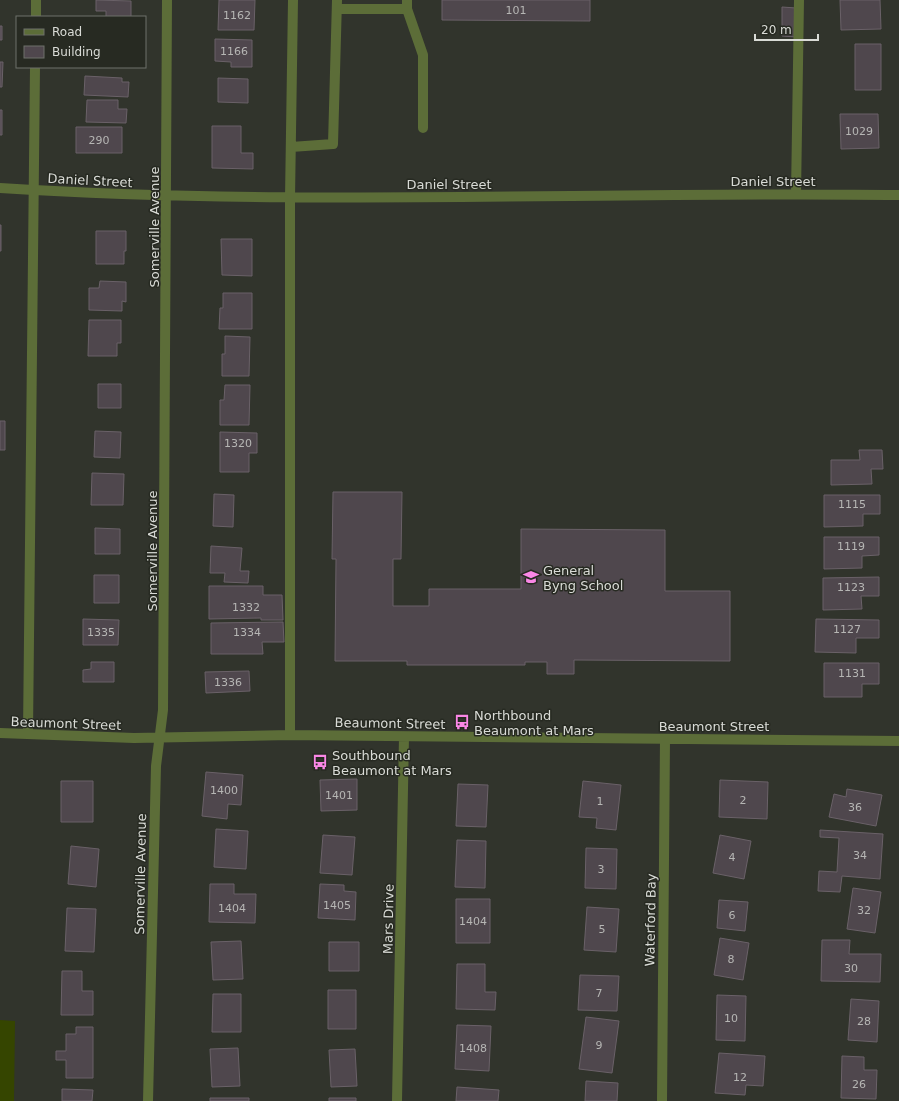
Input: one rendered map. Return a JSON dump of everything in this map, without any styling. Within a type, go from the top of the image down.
[{"type":"street","points":[[36,0],[36,16]]},
{"type":"street","name":"Somerville Avenue","points":[[148,1101],[156,766],[163,710],[167,0]]},
{"type":"street","points":[[290,735],[290,198],[293,0]]},
{"type":"street","points":[[796,194],[799,0]]},
{"type":"street","points":[[291,147],[333,144],[337,4],[407,5],[423,55],[423,128]]},
{"type":"street","points":[[28,734],[35,190],[35,68]]},
{"type":"street","name":"Daniel Street","points":[[0,188],[167,196],[290,198],[796,194],[899,195]]},
{"type":"street","name":"Beaumont Street","points":[[0,733],[134,738],[290,735],[899,741]]},
{"type":"street","name":"Mars Drive","points":[[398,1101],[404,737]]},
{"type":"street","name":"Waterford Bay","points":[[662,1101],[665,739]]},
{"type":"green space","points":[[0,1020],[15,1021],[14,1101],[0,1101]]},
{"type":"building","points":[[96,0],[131,1],[131,16],[106,16],[106,11],[96,11]]},
{"type":"building","points":[[219,0],[255,0],[254,30],[218,30]]},
{"type":"building","points":[[442,0],[590,0],[590,21],[442,20]]},
{"type":"building","points":[[840,0],[880,0],[881,29],[841,30]]},
{"type":"building","points":[[782,7],[796,8],[796,37],[782,36]]},
{"type":"building","points":[[0,26],[2,26],[2,40],[0,40]]},
{"type":"building","points":[[215,39],[252,40],[252,67],[231,67],[231,62],[215,61]]},
{"type":"building","points":[[855,44],[881,44],[881,90],[855,90]]},
{"type":"building","points":[[0,62],[3,62],[2,87],[0,87]]},
{"type":"building","points":[[85,76],[122,78],[122,82],[129,82],[128,97],[84,95]]},
{"type":"building","points":[[218,78],[248,79],[248,103],[218,102]]},
{"type":"building","points":[[87,100],[118,100],[118,109],[127,109],[126,123],[86,122]]},
{"type":"building","points":[[0,110],[2,110],[2,135],[0,135]]},
{"type":"building","points":[[840,114],[878,114],[879,148],[841,149]]},
{"type":"building","points":[[212,126],[241,126],[241,153],[253,153],[253,169],[212,168]]},
{"type":"building","points":[[76,127],[122,127],[122,153],[76,153]]},
{"type":"building","points":[[1,225],[1,251],[0,251]]},
{"type":"building","points":[[96,231],[126,231],[126,251],[124,251],[124,264],[96,264]]},
{"type":"building","points":[[221,239],[252,239],[252,276],[222,275]]},
{"type":"building","points":[[100,281],[126,282],[126,302],[122,301],[122,311],[89,310],[89,288],[99,288]]},
{"type":"building","points":[[223,293],[252,293],[252,329],[219,329],[220,308],[223,308]]},
{"type":"building","points":[[89,320],[121,320],[121,343],[117,343],[117,356],[88,356]]},
{"type":"building","points":[[225,336],[250,337],[249,376],[222,376],[222,354],[225,354]]},
{"type":"building","points":[[98,384],[121,384],[121,408],[98,408]]},
{"type":"building","points":[[225,385],[250,385],[249,425],[220,425],[220,400],[224,400]]},
{"type":"building","points":[[0,421],[5,421],[5,450],[0,450]]},
{"type":"building","points":[[95,431],[121,432],[120,458],[94,457]]},
{"type":"building","points":[[220,432],[257,433],[257,453],[249,453],[249,472],[220,472]]},
{"type":"building","points":[[859,450],[882,450],[883,469],[871,469],[872,484],[831,485],[831,460],[860,460]]},
{"type":"building","points":[[92,473],[124,474],[123,505],[91,505]]},
{"type":"building","points":[[333,492],[402,492],[401,559],[393,559],[393,606],[429,606],[429,589],[521,589],[521,529],[665,530],[665,591],[730,591],[730,661],[574,660],[574,674],[547,674],[547,662],[525,662],[525,665],[407,665],[407,661],[335,661],[336,559],[332,559]]},
{"type":"building","points":[[214,494],[234,495],[233,527],[213,526]]},
{"type":"building","points":[[824,495],[880,495],[880,514],[863,514],[863,526],[824,527]]},
{"type":"building","points":[[95,528],[120,529],[120,554],[95,554]]},
{"type":"building","points":[[824,537],[879,537],[879,555],[862,556],[862,568],[824,569]]},
{"type":"building","points":[[211,546],[242,548],[240,571],[249,571],[248,583],[224,582],[225,573],[210,573]]},
{"type":"building","points":[[94,575],[119,575],[119,603],[94,603]]},
{"type":"building","points":[[879,577],[879,596],[861,596],[862,609],[823,610],[823,578]]},
{"type":"building","points":[[209,586],[263,586],[263,595],[282,595],[283,620],[261,620],[261,618],[209,619]]},
{"type":"building","points":[[83,619],[119,620],[118,645],[83,645]]},
{"type":"building","points":[[816,619],[879,620],[879,638],[856,638],[856,653],[815,652]]},
{"type":"building","points":[[283,622],[284,642],[262,642],[263,654],[211,654],[211,623]]},
{"type":"building","points":[[91,662],[114,662],[114,682],[83,682],[83,670],[91,669]]},
{"type":"building","points":[[824,663],[879,663],[879,684],[862,684],[862,697],[824,697]]},
{"type":"building","points":[[249,671],[250,691],[206,693],[205,672]]},
{"type":"building","points":[[206,772],[243,775],[241,805],[228,804],[227,819],[202,816]]},
{"type":"building","points":[[357,779],[357,810],[321,811],[320,780]]},
{"type":"building","points":[[720,780],[768,782],[767,819],[719,817]]},
{"type":"building","points":[[61,781],[93,781],[93,822],[61,822]]},
{"type":"building","points":[[583,781],[621,785],[616,830],[596,828],[597,818],[579,817]]},
{"type":"building","points":[[458,784],[488,785],[486,827],[456,826]]},
{"type":"building","points":[[847,789],[882,795],[876,826],[829,817],[834,794],[846,797]]},
{"type":"building","points":[[216,829],[248,831],[246,869],[214,867]]},
{"type":"building","points":[[820,830],[883,834],[880,879],[842,876],[840,892],[818,891],[819,871],[837,872],[839,838],[820,837]]},
{"type":"building","points":[[323,835],[355,837],[352,875],[320,873]]},
{"type":"building","points":[[720,835],[751,841],[744,879],[713,873]]},
{"type":"building","points":[[457,840],[486,841],[485,888],[455,887]]},
{"type":"building","points":[[71,846],[99,849],[96,887],[68,884]]},
{"type":"building","points":[[586,848],[617,849],[616,889],[585,888]]},
{"type":"building","points":[[210,884],[234,884],[234,894],[256,894],[255,923],[209,922]]},
{"type":"building","points":[[320,884],[344,885],[344,891],[356,892],[355,920],[318,918]]},
{"type":"building","points":[[853,888],[881,892],[875,933],[847,929]]},
{"type":"building","points":[[456,899],[490,899],[490,943],[456,943]]},
{"type":"building","points":[[719,900],[748,902],[745,931],[717,928]]},
{"type":"building","points":[[587,907],[619,909],[616,952],[584,950]]},
{"type":"building","points":[[67,908],[96,909],[94,952],[65,951]]},
{"type":"building","points":[[720,938],[749,943],[743,980],[714,975]]},
{"type":"building","points":[[822,940],[850,940],[849,954],[881,954],[880,982],[821,981]]},
{"type":"building","points":[[241,941],[243,979],[213,980],[211,942]]},
{"type":"building","points":[[329,942],[359,942],[359,971],[329,971]]},
{"type":"building","points":[[457,964],[485,964],[485,992],[496,992],[495,1010],[456,1009]]},
{"type":"building","points":[[62,971],[82,971],[82,991],[93,991],[93,1015],[61,1015]]},
{"type":"building","points":[[580,975],[619,976],[617,1011],[578,1010]]},
{"type":"building","points":[[328,990],[356,990],[356,1029],[328,1029]]},
{"type":"building","points":[[213,994],[241,994],[241,1032],[212,1032]]},
{"type":"building","points":[[717,995],[746,996],[745,1041],[716,1040]]},
{"type":"building","points":[[851,999],[879,1001],[877,1042],[848,1040]]},
{"type":"building","points":[[586,1017],[619,1021],[612,1073],[579,1069]]},
{"type":"building","points":[[457,1025],[491,1026],[489,1071],[455,1069]]},
{"type":"building","points":[[76,1027],[93,1027],[93,1078],[66,1078],[66,1060],[56,1060],[56,1051],[66,1051],[66,1034],[76,1034]]},
{"type":"building","points":[[238,1048],[240,1086],[212,1087],[210,1049]]},
{"type":"building","points":[[355,1049],[357,1086],[331,1087],[329,1050]]},
{"type":"building","points":[[719,1053],[765,1056],[763,1086],[746,1085],[745,1095],[715,1093]]},
{"type":"building","points":[[842,1056],[864,1057],[864,1070],[877,1070],[876,1099],[841,1098]]},
{"type":"building","points":[[586,1081],[618,1083],[617,1101],[585,1101]]},
{"type":"building","points":[[457,1087],[499,1090],[498,1101],[456,1101]]},
{"type":"building","points":[[62,1089],[93,1090],[92,1101],[62,1101]]},
{"type":"building","points":[[210,1098],[249,1098],[249,1101],[210,1101]]},
{"type":"building","points":[[329,1098],[356,1098],[356,1101],[329,1101]]},
{"type":"place","name":"General Byng School","points":[[531,577]]},
{"type":"place","name":"Northbound Beaumont at Mars","points":[[462,722]]},
{"type":"place","name":"Southbound Beaumont at Mars","points":[[320,762]]}]
